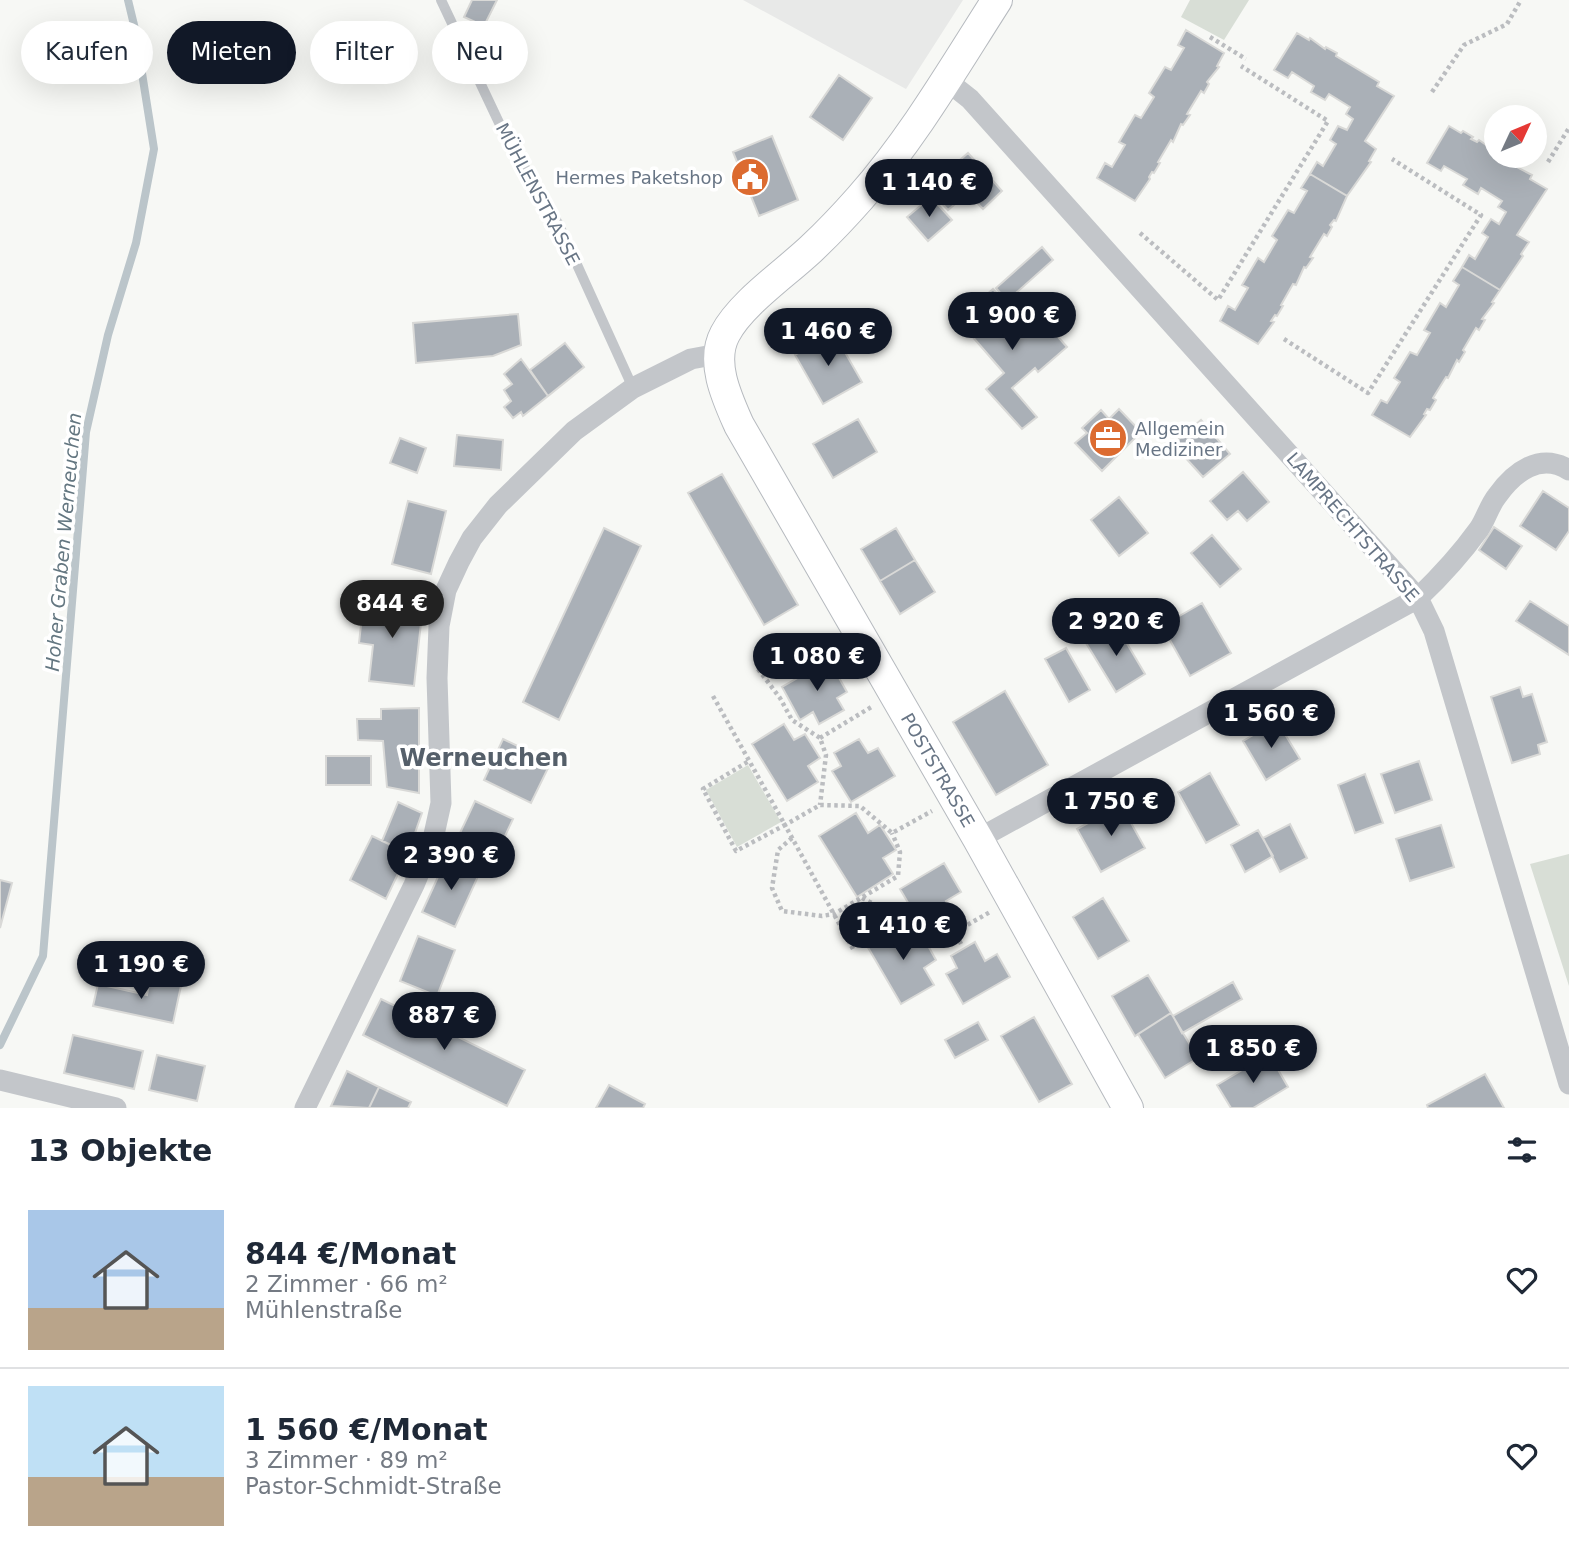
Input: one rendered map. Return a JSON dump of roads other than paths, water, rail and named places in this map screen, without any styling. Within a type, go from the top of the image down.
[{"type":"main road","points":[[718,354],[725,334],[737,316],[813,247],[862,196],[946,80],[997,0]]},
{"type":"main road","name":"POSTSTRASSE","points":[[718,354],[727,396],[738,425],[955,798],[1128,1108]]},
{"type":"street","name":"LAMPRECHTSTRASSE","points":[[946,80],[970,99],[1418,598],[1434,631],[1569,1084]]},
{"type":"street","points":[[304,1108],[414,886],[433,839],[441,803],[437,678],[439,626],[446,590],[472,538],[498,505],[574,431],[633,388],[691,359],[718,354]]},
{"type":"street","points":[[978,839],[1418,598],[1450,565],[1480,527],[1496,497],[1514,477],[1528,466],[1542,463],[1562,465],[1569,470]]},
{"type":"street","points":[[0,1080],[116,1108]]},
{"type":"lane","name":"MÜHLENSTRASSE","points":[[441,0],[502,129],[559,225],[633,388]]},
{"type":"waterway","name":"Hoher Graben Werneuchen","points":[[0,1045],[43,956],[86,432],[108,335],[136,243],[154,149],[128,0]]},
{"type":"place","name":"Hermes Paketshop","points":[[750,177]]},
{"type":"place","name":"Allgemein Mediziner","points":[[1108,438]]},
{"type":"district","name":"Werneuchen","points":[[484,758]]}]
